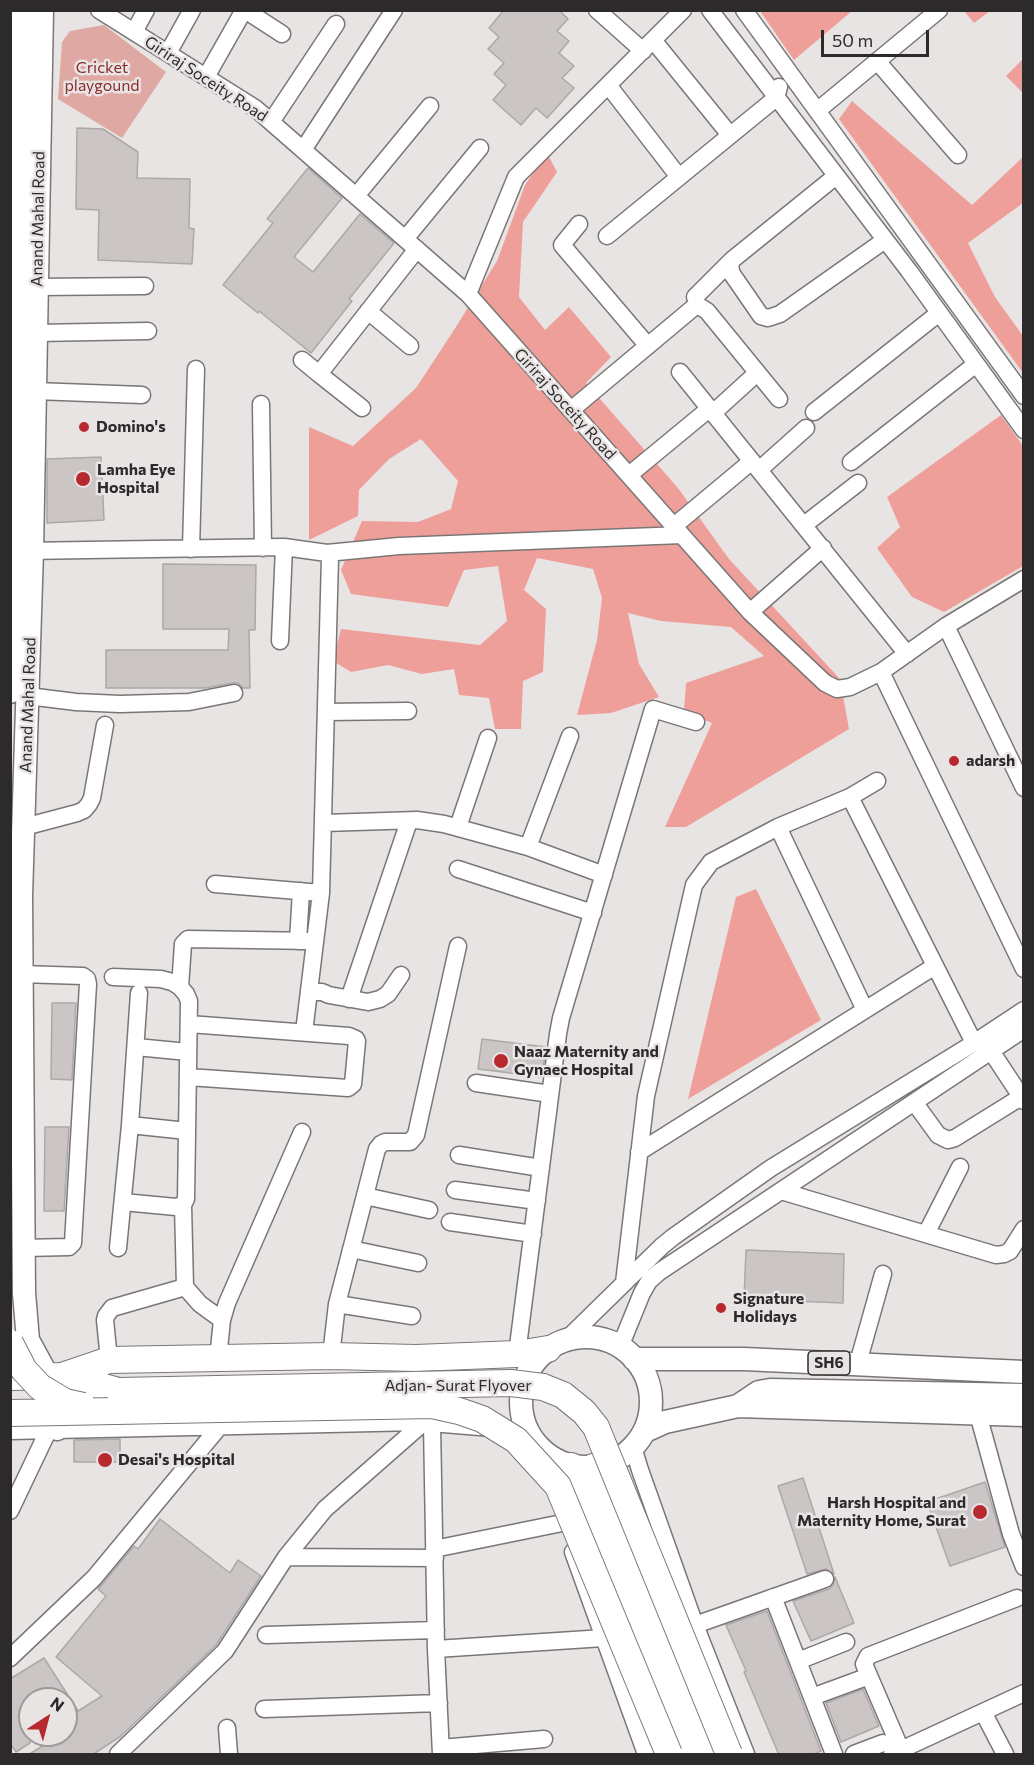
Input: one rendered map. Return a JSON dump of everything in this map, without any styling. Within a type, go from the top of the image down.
[{"type":"highway","points":[[10,1343],[24,1370],[40,1387],[65,1402],[113,1401]]},
{"type":"highway","points":[[10,1377],[54,1376],[109,1359],[331,1356],[416,1358],[518,1354],[557,1345]]},
{"type":"highway","name":"Adjan- Surat Flyover","points":[[54,1376],[113,1401],[432,1405],[482,1419],[516,1440],[558,1486],[669,1755]]},
{"type":"highway","name":"Adjan- Surat Flyover","points":[[10,1413],[113,1401],[511,1383],[543,1387],[563,1395],[585,1412],[596,1427],[729,1755]]},
{"type":"highway","points":[[582,1466],[689,1755]]},
{"type":"highway","points":[[604,1522],[708,1755]]},
{"type":"main road","name":"Anand Mahal Road","points":[[20,10],[12,407],[23,551]]},
{"type":"main road","name":"Anand Mahal Road","points":[[42,10],[35,391],[23,551],[19,694],[24,827],[21,896],[23,1248],[28,1340],[54,1376],[53,1429]]},
{"type":"main road","points":[[639,1439],[650,1412],[650,1393],[645,1375],[627,1353],[603,1340],[585,1337],[557,1345],[534,1362],[525,1379],[521,1397],[522,1416],[534,1440],[554,1459],[582,1466],[608,1464],[622,1457],[639,1439],[665,1422],[738,1406],[1023,1415]]},
{"type":"main road","name":"SH6","points":[[627,1353],[1023,1372]]},
{"type":"main road","points":[[744,1359],[767,1374],[950,1387],[1023,1388]]},
{"type":"main road","points":[[738,1406],[759,1392],[770,1390],[1023,1395]]},
{"type":"street","name":"Giriraj Soceity Road","points":[[99,10],[255,108],[468,294],[750,612],[825,683],[837,689],[850,687],[881,672],[946,626],[1023,579]]},
{"type":"street","points":[[134,32],[146,10]]},
{"type":"street","points":[[168,53],[192,10]]},
{"type":"street","points":[[206,77],[244,10],[282,34]]},
{"type":"street","points":[[303,150],[394,10]]},
{"type":"street","points":[[597,10],[648,45],[730,135]]},
{"type":"street","points":[[468,294],[516,177],[683,10]]},
{"type":"street","points":[[710,10],[885,240],[1023,430]]},
{"type":"street","points":[[744,10],[1023,396]]},
{"type":"street","points":[[817,111],[939,10]]},
{"type":"street","points":[[271,122],[336,24]]},
{"type":"street","points":[[877,61],[958,155]]},
{"type":"street","points":[[607,236],[776,98],[784,66]]},
{"type":"street","points":[[608,85],[679,177]]},
{"type":"street","points":[[356,196],[430,106]]},
{"type":"street","points":[[319,374],[368,311],[411,244],[480,148]]},
{"type":"street","points":[[695,297],[732,260],[836,176]]},
{"type":"street","points":[[579,224],[562,245],[648,346]]},
{"type":"street","points":[[732,260],[730,267],[732,274],[761,316],[768,318],[780,314],[885,240]]},
{"type":"street","points":[[37,287],[145,286]]},
{"type":"street","points":[[571,410],[693,308],[699,306],[707,311],[779,399]]},
{"type":"street","points":[[368,311],[410,346]]},
{"type":"street","points":[[814,412],[939,313]]},
{"type":"street","points":[[36,333],[148,331]]},
{"type":"street","points":[[302,360],[362,408]]},
{"type":"street","points":[[851,462],[976,364]]},
{"type":"street","points":[[191,549],[196,369]]},
{"type":"street","points":[[680,372],[907,654]]},
{"type":"street","points":[[629,475],[758,373]]},
{"type":"street","points":[[35,391],[142,395]]},
{"type":"street","points":[[261,404],[263,548]]},
{"type":"street","points":[[23,551],[284,547],[327,554],[399,546],[678,531],[755,465],[806,428]]},
{"type":"street","points":[[804,525],[858,483]]},
{"type":"street","points":[[280,641],[284,547]]},
{"type":"street","points":[[750,612],[823,549]]},
{"type":"street","points":[[307,941],[321,893],[330,557],[327,554]]},
{"type":"street","points":[[946,626],[1019,769],[1023,788]]},
{"type":"street","points":[[881,672],[1023,969]]},
{"type":"street","points":[[19,694],[75,702],[120,704],[189,702],[234,693]]},
{"type":"street","points":[[518,1354],[559,1026],[653,709],[696,722]]},
{"type":"street","points":[[326,712],[408,711]]},
{"type":"street","points":[[24,827],[77,813],[89,804],[105,726]]},
{"type":"street","points":[[528,847],[570,736]]},
{"type":"street","points":[[458,827],[488,738]]},
{"type":"street","points":[[624,1283],[646,1096],[694,885],[711,862],[778,827],[850,797],[877,781]]},
{"type":"street","points":[[850,797],[974,1043]]},
{"type":"street","points":[[324,822],[409,821],[444,824],[528,847],[604,875]]},
{"type":"street","points":[[349,999],[409,821]]},
{"type":"street","points":[[778,827],[866,1010]]},
{"type":"street","points":[[458,869],[593,913]]},
{"type":"street","points":[[215,884],[321,893]]},
{"type":"street","points":[[301,891],[307,941],[309,992],[304,1032]]},
{"type":"street","points":[[180,987],[183,944],[188,939],[307,941]]},
{"type":"street","points":[[331,1356],[337,1304],[377,1149],[385,1142],[410,1142],[416,1135],[458,946]]},
{"type":"street","points":[[639,1152],[935,966]]},
{"type":"street","points":[[21,974],[83,976],[87,979],[88,984],[73,1243],[69,1247],[23,1248]]},
{"type":"street","points":[[309,992],[322,992],[368,1002],[388,994],[401,975]]},
{"type":"street","points":[[113,977],[161,979],[180,987],[189,1001],[186,1199],[183,1205],[185,1287],[200,1304],[222,1320]]},
{"type":"street","points":[[118,1248],[130,1125],[139,993]]},
{"type":"street","points":[[557,1345],[662,1246],[771,1168],[974,1043],[1023,1010]]},
{"type":"street","points":[[188,1077],[350,1087],[353,1084],[357,1041],[349,1036],[189,1024]]},
{"type":"street","points":[[627,1353],[636,1306],[649,1281],[659,1272],[991,1051],[1021,1037]]},
{"type":"street","points":[[136,1047],[188,1052]]},
{"type":"street","points":[[914,1102],[938,1135],[948,1140],[1022,1099],[991,1051]]},
{"type":"street","points":[[476,1083],[550,1094]]},
{"type":"street","points":[[130,1125],[187,1131]]},
{"type":"street","points":[[218,1358],[222,1320],[227,1303],[302,1132]]},
{"type":"street","points":[[459,1155],[541,1168]]},
{"type":"street","points":[[926,1234],[960,1167]]},
{"type":"street","points":[[455,1190],[537,1201]]},
{"type":"street","points":[[781,1191],[996,1254],[1010,1251],[1023,1229]]},
{"type":"street","points":[[365,1196],[429,1210]]},
{"type":"street","points":[[123,1202],[176,1207],[183,1205]]},
{"type":"street","points":[[450,1222],[533,1234]]},
{"type":"street","points":[[351,1249],[418,1263]]},
{"type":"street","points":[[858,1364],[883,1275]]},
{"type":"street","points":[[109,1359],[105,1320],[112,1308],[185,1287]]},
{"type":"street","points":[[337,1304],[411,1316]]},
{"type":"street","points":[[978,1414],[1011,1534],[1023,1567]]},
{"type":"street","points":[[428,1423],[441,1751],[544,1739]]},
{"type":"street","points":[[118,1755],[225,1651],[286,1557],[325,1509],[428,1423]]},
{"type":"street","points":[[10,1431],[428,1423],[534,1440],[646,1755]]},
{"type":"street","points":[[10,1658],[94,1578],[220,1426]]},
{"type":"street","points":[[10,1511],[53,1429]]},
{"type":"street","points":[[639,1439],[640,1470],[695,1625],[746,1755]]},
{"type":"street","points":[[286,1557],[434,1553],[562,1523]]},
{"type":"street","points":[[695,1625],[825,1579]]},
{"type":"street","points":[[773,1597],[834,1755]]},
{"type":"street","points":[[901,1750],[864,1664],[868,1656],[1017,1598]]},
{"type":"street","points":[[266,1635],[436,1630]]},
{"type":"street","points":[[436,1649],[604,1638]]},
{"type":"street","points":[[798,1660],[846,1642]]},
{"type":"street","points":[[812,1697],[861,1679]]},
{"type":"street","points":[[854,1755],[901,1750],[1023,1693]]},
{"type":"street","points":[[264,1709],[439,1703]]},
{"type":"street","points":[[983,1712],[1005,1755]]},
{"type":"street","points":[[227,1728],[229,1755]]},
{"type":"green space","name":"Cricket playgound","points":[[104,25],[166,72],[122,138],[58,99],[62,42],[70,31]]},
{"type":"shaded area","points":[[760,11],[852,11],[794,60]]},
{"type":"shaded area","points":[[964,11],[990,11],[974,23]]},
{"type":"shaded area","points":[[1023,59],[1023,93],[1006,76]]},
{"type":"shaded area","points":[[852,101],[972,205],[1023,157],[1023,203],[968,243],[995,297],[1023,336],[1023,373],[839,119]]},
{"type":"shaded area","points":[[547,153],[557,172],[523,222],[519,297],[545,330],[569,307],[611,357],[586,383],[678,488],[729,559],[840,679],[849,729],[686,827],[665,827],[712,723],[684,711],[686,683],[764,656],[731,627],[661,621],[628,613],[639,664],[659,697],[611,713],[577,715],[597,640],[602,598],[593,569],[537,558],[524,590],[546,609],[543,672],[523,681],[521,729],[495,729],[489,698],[459,695],[454,669],[422,674],[388,665],[351,672],[333,661],[341,629],[480,645],[507,621],[498,566],[464,570],[448,607],[351,594],[341,570],[362,521],[418,522],[451,509],[458,481],[421,439],[389,459],[359,490],[358,516],[309,540],[309,427],[353,446],[416,388],[497,261],[525,185]]},
{"type":"shaded area","points":[[1001,415],[1023,446],[1023,566],[944,612],[912,597],[877,548],[900,527],[887,497]]},
{"type":"shaded area","points":[[756,889],[821,1020],[688,1099],[736,897]]},
{"type":"building","points":[[504,10],[559,10],[568,19],[557,31],[569,41],[559,53],[574,66],[562,78],[574,88],[547,118],[536,108],[521,125],[493,100],[506,85],[494,74],[504,63],[488,49],[499,37],[489,28]]},
{"type":"building","points":[[77,128],[103,129],[138,152],[137,178],[190,179],[189,228],[194,229],[192,264],[98,260],[99,210],[76,209]]},
{"type":"building","points":[[308,168],[342,198],[294,257],[313,272],[360,214],[394,243],[349,299],[352,301],[311,353],[223,285],[273,223],[267,219]]},
{"type":"building","points":[[101,457],[104,520],[47,523],[47,459]]},
{"type":"building","points":[[163,564],[256,565],[255,630],[249,630],[250,688],[243,688],[238,683],[233,683],[205,688],[106,688],[106,650],[228,650],[229,629],[163,629]]},
{"type":"building","points":[[52,1003],[76,1003],[72,1080],[51,1079]]},
{"type":"building","points":[[482,1039],[546,1047],[542,1077],[478,1069]]},
{"type":"building","points":[[45,1127],[69,1127],[64,1211],[44,1211]]},
{"type":"building","points":[[746,1250],[844,1254],[843,1303],[744,1299]]},
{"type":"building","points":[[120,1439],[120,1462],[74,1462],[74,1440]]},
{"type":"building","points":[[803,1478],[834,1574],[826,1569],[807,1574],[778,1486]]},
{"type":"building","points":[[985,1482],[1005,1547],[950,1566],[927,1502]]},
{"type":"building","points":[[160,1519],[230,1573],[238,1560],[261,1576],[216,1645],[121,1736],[92,1755],[28,1755],[41,1747],[78,1747],[78,1711],[102,1696],[56,1657],[106,1596],[98,1589],[134,1546],[138,1549]]},
{"type":"building","points":[[835,1577],[854,1623],[811,1641],[793,1601],[829,1589]]},
{"type":"building","points":[[767,1611],[821,1751],[812,1755],[779,1755],[726,1625]]},
{"type":"building","points":[[44,1658],[63,1687],[18,1687],[18,1747],[24,1747],[16,1752],[10,1743],[10,1679]]},
{"type":"building","points":[[863,1689],[879,1726],[841,1742],[826,1703]]},
{"type":"place","name":"Domino's","points":[[84,427]]},
{"type":"place","name":"Lamha Eye Hospital","points":[[83,479]]},
{"type":"place","name":"adarsh","points":[[954,761]]},
{"type":"place","name":"Naaz Maternity and Gynaec Hospital","points":[[501,1061]]},
{"type":"place","name":"Signature Holidays","points":[[721,1308]]},
{"type":"place","name":"Desai's Hospital","points":[[105,1460]]},
{"type":"place","name":"Harsh Hospital and Maternity Home, Surat","points":[[980,1512]]}]
